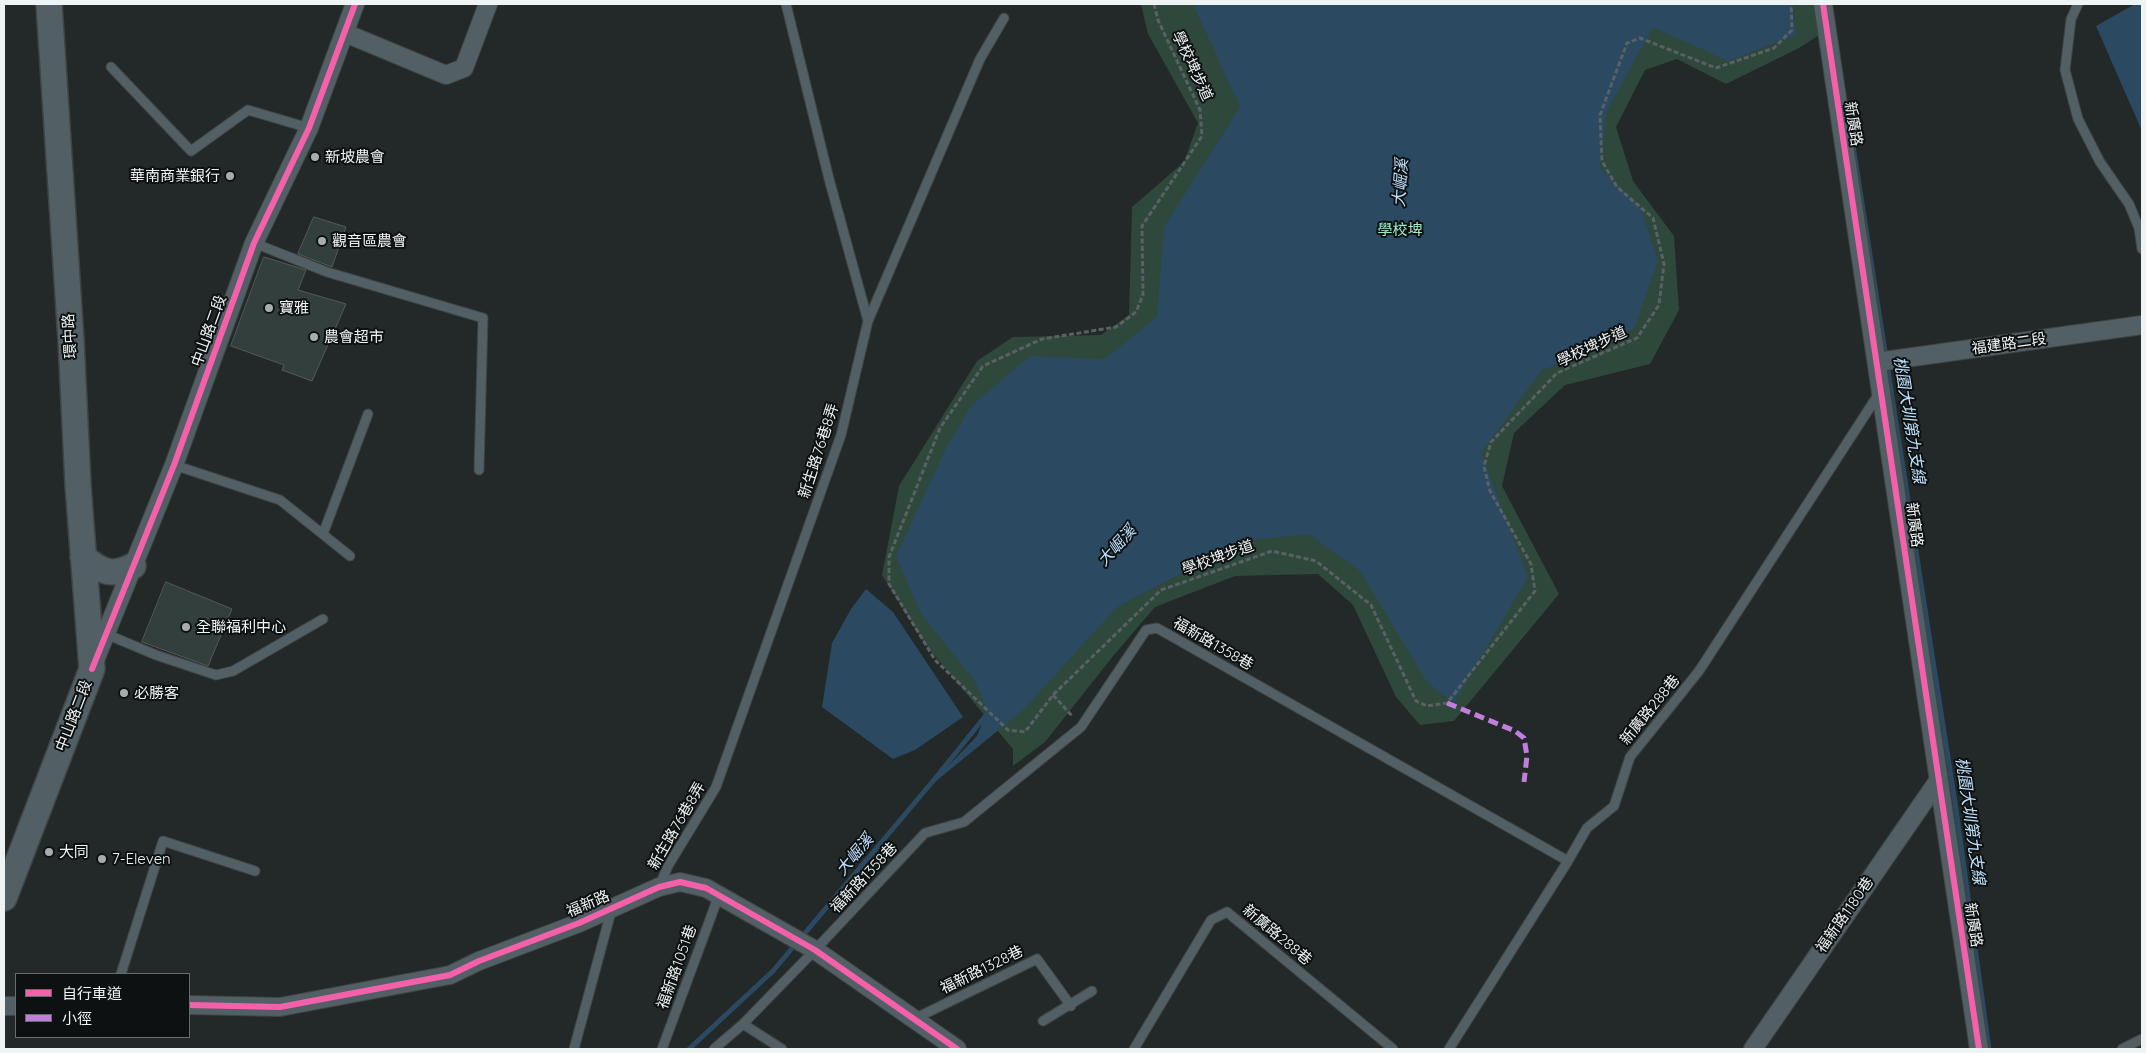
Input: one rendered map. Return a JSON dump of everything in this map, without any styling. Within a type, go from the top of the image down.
[{"type":"main road","name":"環中路","points":[[49,4],[83,557],[92,669]]},
{"type":"main road","points":[[83,557],[96,567],[109,572],[119,573],[133,566]]},
{"type":"main road","name":"中山路二段","points":[[4,898],[92,669]]},
{"type":"street","name":"中山路二段","points":[[92,669],[174,465],[254,243],[309,128],[355,4]]},
{"type":"street","points":[[345,33],[446,75],[464,68],[488,4]]},
{"type":"street","name":"新廣路","points":[[1823,4],[1979,1049]]},
{"type":"street","name":"福建路二段","points":[[1877,362],[2142,325]]},
{"type":"street","name":"福新路1180巷","points":[[1753,1049],[1938,781]]},
{"type":"street","name":"福新路","points":[[190,1005],[280,1007],[450,975],[479,961],[579,923],[659,886],[680,882],[706,888],[815,950],[958,1049]]},
{"type":"lane","name":"新生路76巷8弄","points":[[659,886],[668,866],[716,787],[841,435],[868,320],[829,179],[786,4]]},
{"type":"lane","points":[[2078,4],[2071,19],[2065,70],[2078,119],[2100,162],[2129,204],[2139,228],[2142,249]]},
{"type":"lane","points":[[868,320],[980,59],[1004,18]]},
{"type":"lane","points":[[111,67],[191,151],[248,110],[309,128]]},
{"type":"lane","points":[[254,243],[327,272],[483,318],[479,470]]},
{"type":"lane","name":"新廣路288巷","points":[[1449,1049],[1568,861],[1586,828],[1614,806],[1630,757],[1699,671],[1881,390]]},
{"type":"lane","points":[[323,534],[368,414]]},
{"type":"lane","points":[[174,465],[280,500],[350,556]]},
{"type":"lane","points":[[106,634],[156,655],[216,675],[234,671],[323,618]]},
{"type":"lane","name":"福新路1358巷","points":[[714,1049],[743,1024],[925,833],[964,822],[1081,727],[1146,630],[1158,628],[1568,861]]},
{"type":"lane","points":[[121,973],[163,840],[255,871]]},
{"type":"lane","name":"福新路1051巷","points":[[662,1049],[719,895]]},
{"type":"lane","points":[[574,1049],[612,908]]},
{"type":"lane","name":"新廣路288巷","points":[[1134,1049],[1211,920],[1227,912],[1393,1049]]},
{"type":"lane","name":"福新路1328巷","points":[[914,1019],[1037,959],[1071,1006]]},
{"type":"lane","points":[[1042,1021],[1071,1006],[1092,991]]},
{"type":"lane","points":[[743,1024],[782,1049]]},
{"type":"lane","points":[[2122,1049],[2142,1039]]},
{"type":"path","points":[[1053,695],[1081,727]]},
{"type":"green space","name":"學校埤","points":[[1141,4],[1819,4],[1824,32],[1799,48],[1726,84],[1677,59],[1645,70],[1616,127],[1633,181],[1674,236],[1679,310],[1650,364],[1565,385],[1514,433],[1502,486],[1559,594],[1454,721],[1420,725],[1396,697],[1353,605],[1318,574],[1235,576],[1155,607],[1045,742],[1013,766],[1013,749],[924,643],[882,575],[899,486],[977,361],[1013,337],[1101,335],[1129,315],[1132,207],[1184,162],[1198,123],[1148,34]]},
{"type":"water","name":"學校埤","points":[[1193,4],[1792,4],[1796,35],[1728,61],[1653,27],[1606,113],[1600,168],[1641,209],[1658,261],[1634,329],[1541,371],[1481,453],[1528,577],[1454,703],[1427,682],[1360,571],[1309,534],[1243,541],[1117,607],[1023,710],[924,791],[977,736],[987,711],[975,681],[921,614],[896,556],[945,450],[971,406],[1030,356],[1105,359],[1157,317],[1164,227],[1240,107]]},
{"type":"water","points":[[2135,4],[2142,4],[2142,131],[2096,26]]},
{"type":"water","points":[[866,589],[893,612],[963,717],[915,750],[893,759],[822,707],[832,643],[851,609]]},
{"type":"building","name":"觀音區農會","points":[[314,217],[346,227],[332,267],[298,254]]},
{"type":"building","points":[[264,257],[306,270],[298,290],[346,304],[312,381],[282,370],[284,365],[231,346]]},
{"type":"building","name":"全聯福利中心","points":[[166,582],[232,609],[208,666],[142,642]]},
{"type":"waterway","name":"桃園大圳第九支線","points":[[1848,113],[1956,809],[1989,1049]]},
{"type":"waterway","name":"大崛溪","points":[[689,1049],[773,971],[987,714]]},
{"type":"marked path","points":[[1447,703],[1515,731],[1524,738],[1527,756],[1524,782]]},
{"type":"cycle path","points":[[92,669],[174,465],[254,243],[309,128],[355,4]]},
{"type":"cycle path","points":[[1823,4],[1979,1049]]},
{"type":"cycle path","points":[[190,1005],[280,1007],[450,975],[479,961],[579,923],[659,887],[680,882],[706,888],[815,950],[957,1049]]},
{"type":"place","name":"新坡農會","points":[[315,157]]},
{"type":"place","name":"華南商業銀行","points":[[230,176]]},
{"type":"place","name":"觀音區農會","points":[[322,241]]},
{"type":"place","name":"寶雅","points":[[269,308]]},
{"type":"place","name":"農會超市","points":[[314,337]]},
{"type":"place","name":"全聯福利中心","points":[[186,627]]},
{"type":"place","name":"必勝客","points":[[124,693]]},
{"type":"place","name":"大同","points":[[49,852]]},
{"type":"place","name":"7-Eleven","points":[[102,859]]}]
